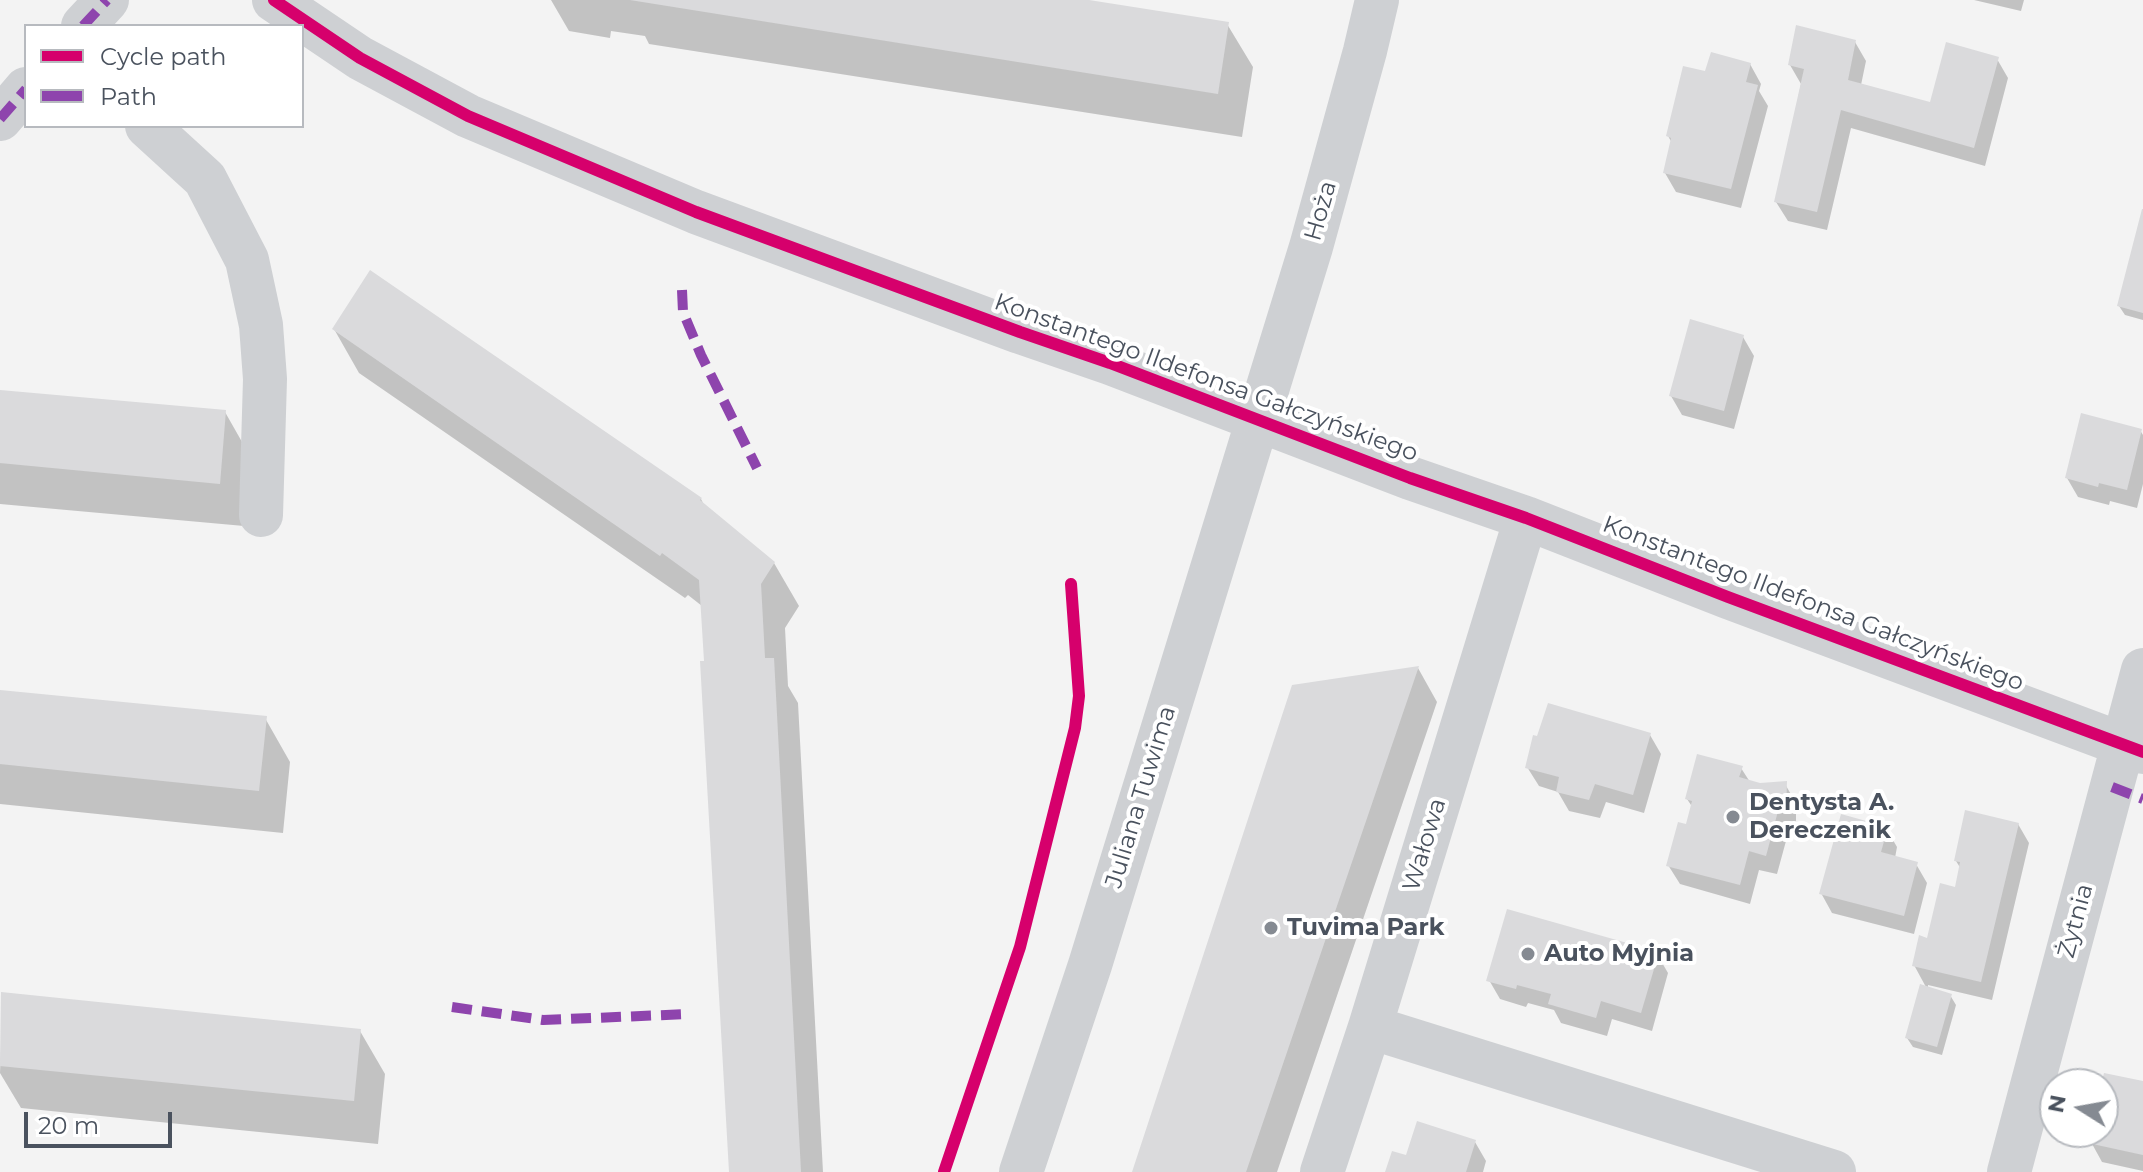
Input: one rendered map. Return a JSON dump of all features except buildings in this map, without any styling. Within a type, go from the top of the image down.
[{"type":"street","points":[[85,24],[107,0]]},
{"type":"street","name":"Konstantego Ildefonsa Gałczyńskiego","points":[[274,0],[360,58],[497,130],[696,212],[1110,363],[1410,478],[1526,518],[1755,608],[2133,748]]},
{"type":"street","name":"Hoża","points":[[1258,420],[1311,247],[1377,0]]},
{"type":"street","points":[[0,119],[24,91]]},
{"type":"street","points":[[149,128],[205,179],[247,260],[261,325],[265,379],[261,515]]},
{"type":"street","name":"Juliana Tuwima","points":[[1021,1172],[1090,965],[1258,420]]},
{"type":"street","name":"Wałowa","points":[[1322,1172],[1370,1027],[1526,518]]},
{"type":"street","name":"Żytnia","points":[[2009,1172],[2133,748],[2143,670]]},
{"type":"street","points":[[1370,1027],[1834,1172]]},
{"type":"marked path","points":[[85,24],[107,0]]},
{"type":"marked path","points":[[0,119],[24,91]]},
{"type":"marked path","points":[[682,290],[683,312],[701,355],[757,468]]},
{"type":"marked path","points":[[2112,787],[2143,799]]},
{"type":"marked path","points":[[452,1007],[543,1020],[690,1014]]},
{"type":"cycle path","points":[[274,0],[360,58],[468,116],[696,212],[1110,363],[1410,478],[1526,518],[2143,752]]},
{"type":"cycle path","points":[[944,1172],[1020,947],[1075,728],[1079,696],[1071,584]]},
{"type":"place","name":"Dentysta A. Dereczenik","points":[[1733,817]]},
{"type":"place","name":"Tuvima Park","points":[[1271,928]]},
{"type":"place","name":"Auto Myjnia","points":[[1528,954]]}]
